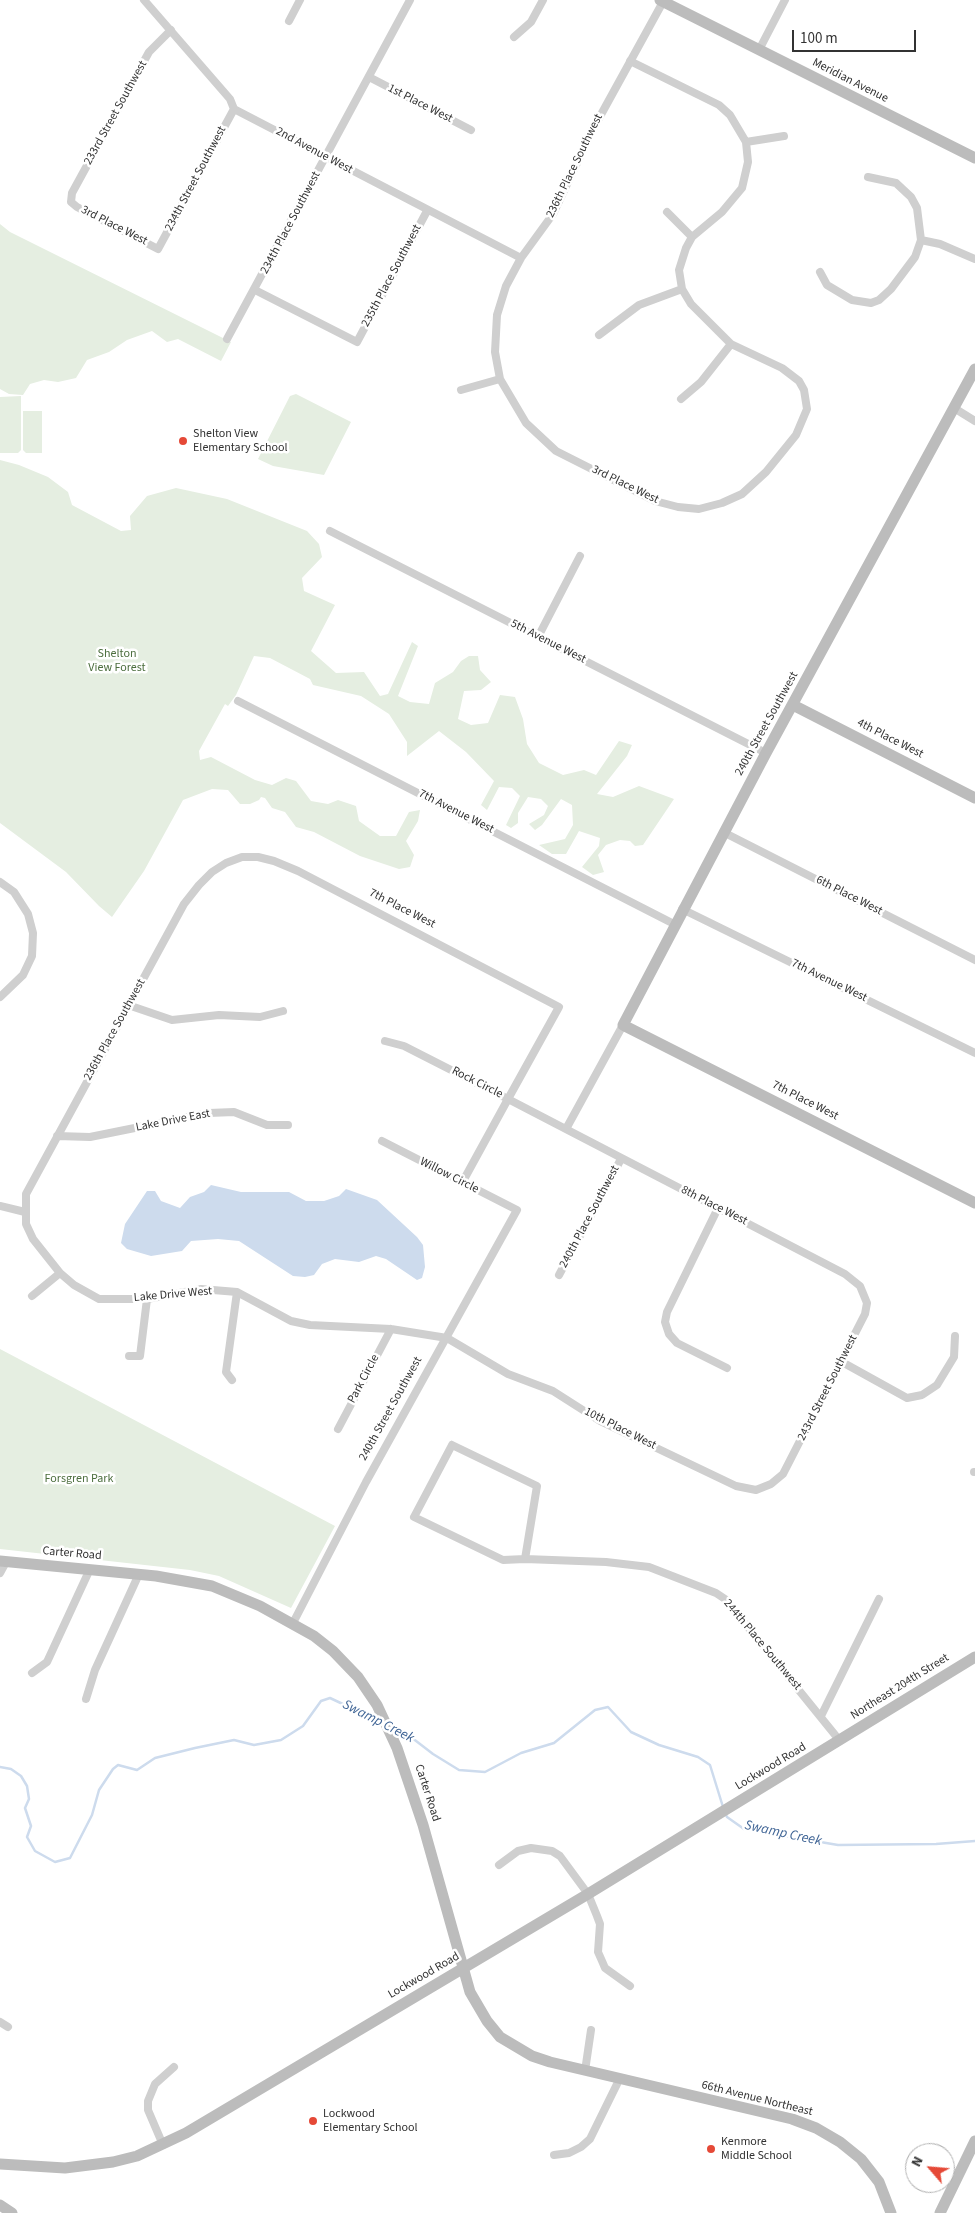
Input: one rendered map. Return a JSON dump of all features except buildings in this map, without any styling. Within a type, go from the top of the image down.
[{"type":"street","name":"2nd Avenue West","points":[[144,0],[230,99],[234,109],[521,258]]},
{"type":"street","points":[[290,21],[300,0]]},
{"type":"street","name":"234th Place Southwest","points":[[227,339],[410,0]]},
{"type":"street","points":[[514,37],[530,22],[542,0]]},
{"type":"street","name":"Meridian Avenue","points":[[662,0],[975,158]]},
{"type":"street","name":"236th Place Southwest","points":[[541,439],[526,424],[500,379],[495,352],[497,315],[506,286],[521,258],[553,214],[592,131],[662,0]]},
{"type":"street","points":[[759,50],[785,0]]},
{"type":"street","name":"233rd Street Southwest","points":[[71,202],[72,193],[149,52],[171,30]]},
{"type":"street","points":[[630,61],[718,105],[730,115],[746,142],[748,162],[742,188],[722,212],[692,237],[686,248],[679,270],[682,289],[691,304],[731,344],[701,382],[682,399]]},
{"type":"street","name":"1st Place West","points":[[369,77],[471,130]]},
{"type":"street","name":"234th Street Southwest","points":[[158,249],[234,109]]},
{"type":"street","points":[[746,142],[784,136]]},
{"type":"street","points":[[820,272],[827,285],[852,300],[871,303],[885,295],[904,274],[915,257],[921,240],[917,208],[911,197],[896,183],[868,177]]},
{"type":"street","name":"3rd Place West","points":[[71,202],[77,208],[158,249]]},
{"type":"street","name":"235th Place Southwest","points":[[255,290],[357,342],[427,210]]},
{"type":"street","points":[[667,212],[692,237]]},
{"type":"street","points":[[921,240],[940,244],[975,259]]},
{"type":"street","points":[[599,335],[639,305],[682,289]]},
{"type":"street","name":"3rd Place West","points":[[541,439],[556,451],[655,501],[678,507],[699,509],[722,503],[742,494],[766,472],[796,435],[807,409],[804,390],[790,373],[731,344]]},
{"type":"street","name":"240th Street Southwest","points":[[566,1129],[723,832],[975,369]]},
{"type":"street","points":[[461,390],[500,379]]},
{"type":"street","points":[[954,408],[975,421]]},
{"type":"street","name":"5th Avenue West","points":[[330,530],[766,753]]},
{"type":"street","points":[[538,637],[580,556]]},
{"type":"street","name":"7th Avenue West","points":[[238,701],[674,924]]},
{"type":"street","name":"4th Place West","points":[[793,705],[975,798]]},
{"type":"street","name":"6th Place West","points":[[723,832],[975,960]]},
{"type":"street","name":"7th Place West","points":[[226,862],[242,857],[258,857],[298,871],[559,1007],[508,1099]]},
{"type":"street","name":"236th Place Southwest","points":[[25,1212],[26,1194],[184,904],[198,885],[226,862]]},
{"type":"street","points":[[0,882],[14,892],[28,914],[33,933],[32,956],[23,975],[0,997]]},
{"type":"street","name":"7th Avenue West","points":[[682,909],[975,1054]]},
{"type":"street","points":[[128,1005],[172,1020],[219,1015],[260,1017],[283,1011]]},
{"type":"street","name":"7th Place West","points":[[623,1024],[975,1202]]},
{"type":"street","name":"Rock Circle","points":[[385,1041],[404,1046],[566,1129]]},
{"type":"street","points":[[462,1183],[508,1099]]},
{"type":"street","name":"Lake Drive East","points":[[57,1136],[90,1137],[210,1113],[234,1112],[267,1125],[288,1125]]},
{"type":"street","name":"8th Place West","points":[[566,1129],[845,1274],[860,1286]]},
{"type":"street","name":"Willow Circle","points":[[382,1141],[517,1210]]},
{"type":"street","name":"240th Place Southwest","points":[[559,1274],[621,1159]]},
{"type":"street","points":[[0,1206],[25,1212]]},
{"type":"street","points":[[718,1208],[667,1312],[664,1322],[669,1334],[677,1343],[727,1368]]},
{"type":"street","name":"240th Street Southwest","points":[[293,1623],[366,1482],[517,1210]]},
{"type":"street","name":"Lake Drive West","points":[[25,1212],[26,1224],[33,1239],[60,1274],[74,1285],[99,1299],[147,1299],[201,1289],[237,1292],[291,1321],[310,1326],[391,1329],[447,1338]]},
{"type":"street","points":[[32,1296],[60,1274]]},
{"type":"street","name":"243rd Street Southwest","points":[[771,1484],[783,1474],[791,1461],[865,1314],[867,1303],[860,1286]]},
{"type":"street","points":[[232,1380],[226,1372],[237,1292]]},
{"type":"street","points":[[129,1356],[140,1356],[147,1299]]},
{"type":"street","name":"Park Circle","points":[[338,1429],[391,1329]]},
{"type":"street","points":[[842,1362],[907,1398],[922,1395],[937,1385],[954,1357],[955,1336]]},
{"type":"street","name":"10th Place West","points":[[447,1338],[508,1374],[553,1391],[600,1421],[736,1486],[756,1490],[771,1484]]},
{"type":"street","name":"244th Place Southwest","points":[[525,1559],[537,1486],[452,1445],[414,1517],[504,1560],[606,1562],[649,1567],[703,1586],[725,1599],[840,1741]]},
{"type":"street","points":[[0,1573],[3,1561]]},
{"type":"street","name":"Carter Road","points":[[3,1561],[139,1574],[212,1586],[236,1595],[293,1623],[333,1651],[358,1677],[377,1705],[397,1748],[423,1826],[462,1970],[470,1992],[487,2021],[500,2037],[532,2056],[636,2083]]},
{"type":"street","points":[[32,1673],[47,1662],[90,1569]]},
{"type":"street","points":[[86,1699],[95,1670],[139,1574]]},
{"type":"street","points":[[821,1716],[879,1599]]},
{"type":"street","name":"Northeast 204th Street","points":[[840,1741],[975,1657]]},
{"type":"street","name":"Lockwood Road","points":[[0,2164],[64,2168],[89,2166],[137,2156],[163,2145],[462,1970],[840,1741]]},
{"type":"street","points":[[498,1865],[518,1851],[531,1848],[552,1851],[560,1856],[588,1894],[600,1924],[598,1952],[605,1968],[630,1986]]},
{"type":"street","points":[[0,2022],[8,2026]]},
{"type":"street","points":[[585,2071],[591,2030]]},
{"type":"street","points":[[163,2145],[148,2110],[148,2101],[155,2084],[174,2068]]},
{"type":"street","points":[[554,2156],[569,2153],[581,2147],[590,2139],[619,2080]]},
{"type":"street","name":"66th Avenue Northeast","points":[[636,2083],[792,2119],[816,2128],[840,2142],[861,2159],[879,2182],[891,2213]]},
{"type":"street","points":[[940,2213],[975,2141]]},
{"type":"street","points":[[0,2206],[12,2213]]},
{"type":"green space","points":[[0,224],[10,232],[231,342],[221,361],[178,339],[167,342],[152,331],[127,340],[109,352],[87,360],[76,378],[58,382],[44,380],[30,384],[23,395],[9,394],[0,389]]},
{"type":"green space","points":[[296,394],[351,422],[324,475],[273,466],[258,459],[290,396]]},
{"type":"green space","points":[[21,396],[21,450],[18,453],[0,453],[0,397]]},
{"type":"green space","points":[[23,411],[42,411],[42,453],[26,453],[23,450]]},
{"type":"green space","name":"Shelton View Forest","points":[[0,460],[19,465],[48,477],[68,492],[72,505],[121,531],[131,530],[130,516],[147,496],[176,488],[227,499],[307,531],[319,544],[322,557],[302,578],[304,591],[335,605],[311,651],[336,673],[364,672],[380,696],[388,694],[412,642],[418,646],[398,696],[410,702],[429,704],[435,683],[453,672],[461,661],[469,656],[478,656],[480,670],[491,682],[481,690],[464,691],[458,719],[471,725],[488,723],[500,695],[515,697],[523,719],[527,744],[539,763],[563,775],[584,770],[596,775],[619,741],[632,745],[627,756],[597,794],[613,797],[639,786],[674,799],[643,845],[635,846],[630,841],[620,840],[606,845],[598,855],[604,872],[593,875],[582,867],[599,846],[600,838],[579,831],[566,854],[552,854],[539,845],[565,839],[573,825],[572,805],[561,799],[542,825],[535,830],[529,824],[544,815],[548,806],[541,799],[528,797],[518,813],[518,823],[511,828],[506,825],[520,796],[512,788],[499,787],[487,810],[481,805],[494,781],[466,752],[439,731],[407,756],[407,742],[389,714],[361,696],[313,685],[310,679],[270,658],[254,656],[236,695],[228,706],[225,704],[199,751],[200,760],[211,757],[255,780],[272,785],[286,778],[296,781],[311,801],[328,804],[338,800],[356,806],[359,821],[380,836],[396,836],[409,812],[420,810],[418,821],[406,841],[414,855],[410,867],[399,869],[360,856],[314,832],[296,827],[285,812],[272,808],[265,798],[261,797],[250,804],[240,804],[228,790],[212,789],[183,800],[144,871],[112,917],[66,872],[0,823]]},
{"type":"green space","name":"Forsgren Park","points":[[0,1349],[335,1526],[291,1608],[219,1576],[190,1570],[0,1549]]},
{"type":"water","points":[[211,1185],[241,1192],[289,1192],[306,1201],[324,1201],[339,1196],[346,1189],[377,1200],[417,1237],[423,1245],[425,1267],[422,1278],[417,1280],[386,1259],[376,1256],[359,1262],[335,1259],[322,1264],[314,1275],[305,1277],[293,1276],[239,1241],[218,1239],[191,1241],[182,1251],[151,1256],[127,1249],[121,1243],[125,1224],[147,1191],[155,1191],[161,1201],[180,1208],[190,1197],[204,1192]]},
{"type":"waterway","name":"Swamp Creek","points":[[0,1767],[11,1769],[21,1776],[27,1786],[29,1799],[25,1808],[31,1826],[27,1837],[35,1851],[55,1862],[70,1858],[92,1815],[99,1790],[113,1769],[118,1765],[137,1770],[155,1758],[195,1748],[234,1740],[254,1745],[281,1740],[303,1726],[321,1701],[330,1698],[379,1721]]},
{"type":"waterway","name":"Swamp Creek","points":[[391,1726],[407,1734],[433,1754],[459,1770],[485,1772],[521,1753],[554,1743],[595,1710],[608,1707],[631,1732],[659,1745],[698,1757],[710,1765],[723,1807]]},
{"type":"waterway","name":"Swamp Creek","points":[[725,1813],[727,1817],[744,1829],[838,1845],[936,1844],[975,1841]]},
{"type":"place","name":"Shelton View Elementary School","points":[[183,441]]},
{"type":"place","name":"Lockwood Elementary School","points":[[313,2121]]},
{"type":"place","name":"Kenmore Middle School","points":[[711,2149]]}]
